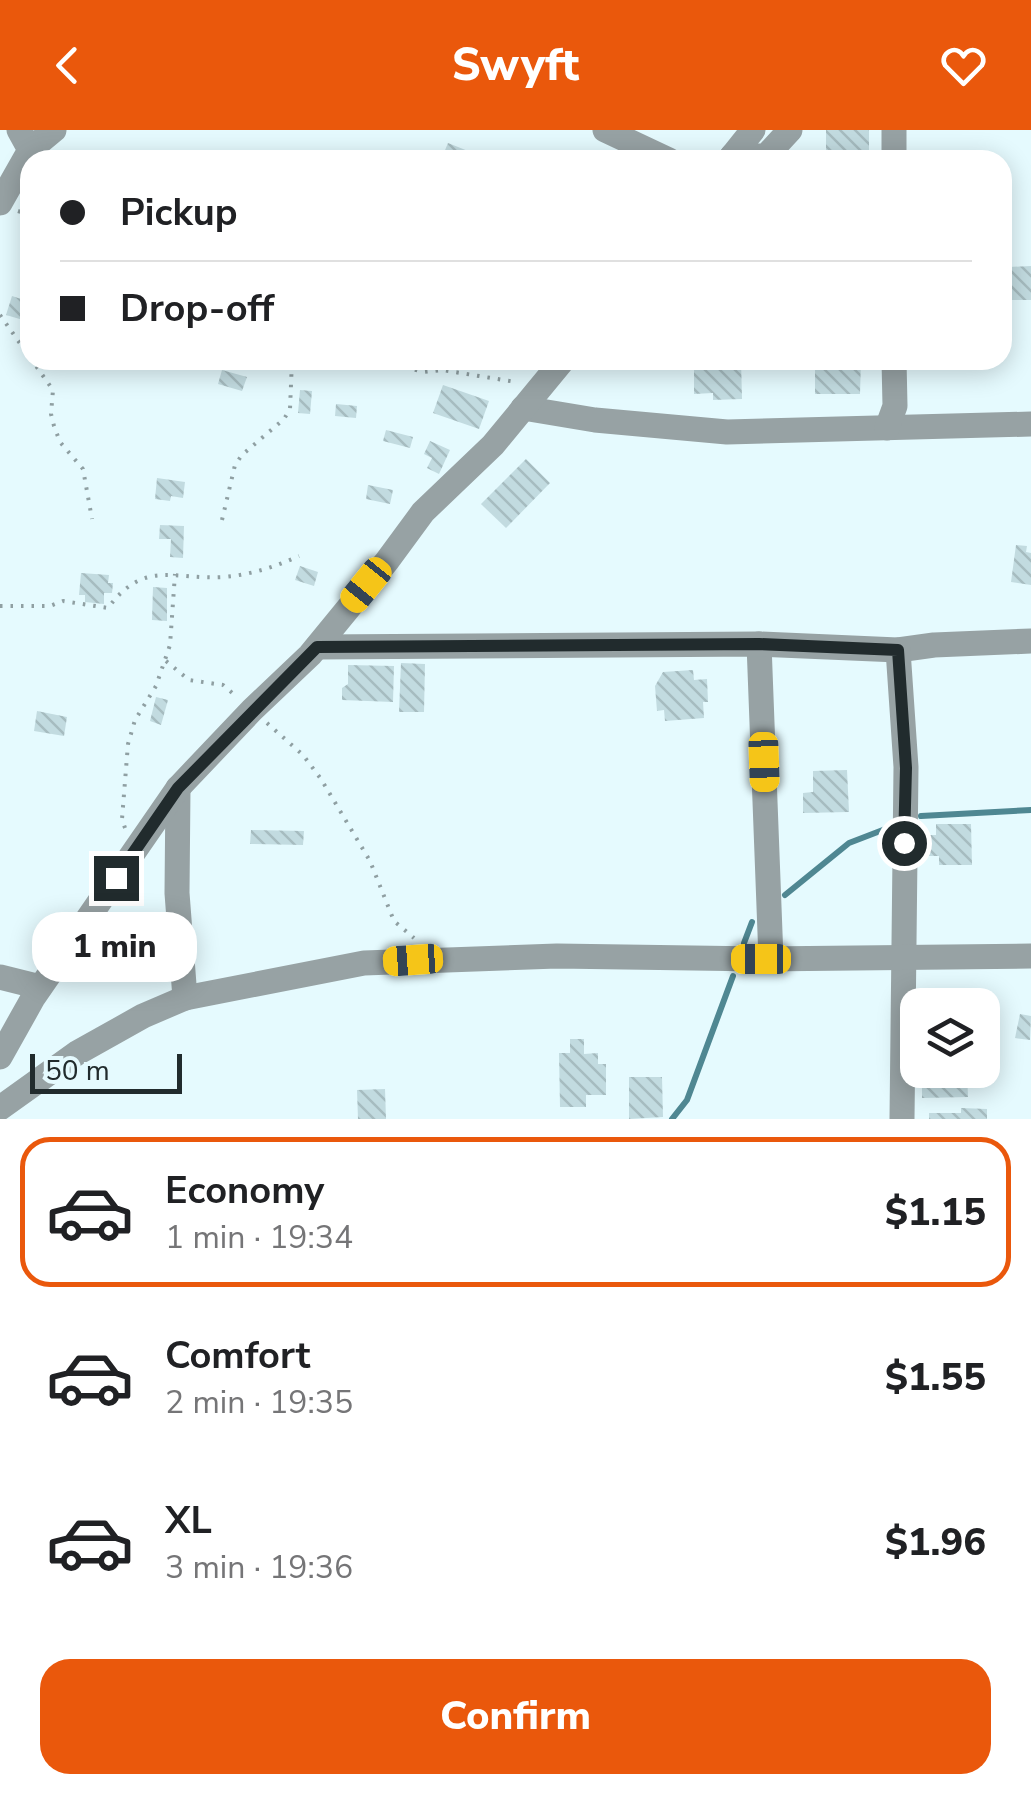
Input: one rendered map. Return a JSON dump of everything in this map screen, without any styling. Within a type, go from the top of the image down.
[{"type":"street","points":[[24,140],[54,130]]},
{"type":"street","points":[[605,130],[648,150]]},
{"type":"street","points":[[737,150],[753,130]]},
{"type":"street","points":[[772,150],[790,130]]},
{"type":"street","points":[[0,203],[20,150]]},
{"type":"street","points":[[0,1057],[40,987],[178,788],[317,647],[423,512],[493,445],[554,370]]},
{"type":"street","points":[[887,428],[894,406],[894,370]]},
{"type":"street","points":[[523,408],[595,420],[727,432],[1031,424]]},
{"type":"street","points":[[317,647],[759,644],[898,650],[1031,641]]},
{"type":"street","points":[[759,644],[771,959]]},
{"type":"street","points":[[898,650],[906,768],[902,1119]]},
{"type":"street","points":[[178,788],[177,892],[185,998]]},
{"type":"street","points":[[0,1108],[77,1053],[143,1016],[185,998],[364,963],[442,958],[1031,956]]},
{"type":"street","points":[[0,977],[40,987]]},
{"type":"path","points":[[0,315],[20,343]]},
{"type":"path","points":[[39,370],[53,390],[51,414],[60,442],[84,469],[88,480],[92,518]]},
{"type":"path","points":[[222,520],[235,465],[242,454],[284,420],[290,409],[292,370]]},
{"type":"path","points":[[416,370],[442,370],[541,385]]},
{"type":"path","points":[[0,606],[50,606],[63,601],[108,608],[119,593],[154,574],[221,577],[250,573],[299,556]]},
{"type":"path","points":[[135,850],[122,819],[124,765],[135,720],[166,661],[174,574]]},
{"type":"path","points":[[166,661],[189,680],[225,686],[303,755],[370,860],[394,921],[442,958]]},
{"type":"building","points":[[826,130],[869,130],[869,150],[826,150]]},
{"type":"building","points":[[448,143],[466,150],[445,150]]},
{"type":"building","points":[[1031,266],[1031,300],[1012,300],[1012,267]]},
{"type":"building","points":[[12,296],[20,299],[20,319],[6,315]]},
{"type":"building","points":[[222,370],[247,377],[242,391],[218,384]]},
{"type":"building","points":[[694,370],[741,370],[742,399],[713,400],[713,393],[694,394]]},
{"type":"building","points":[[815,370],[861,370],[860,394],[815,394]]},
{"type":"building","points":[[443,385],[489,401],[479,429],[433,413]]},
{"type":"building","points":[[300,390],[312,391],[310,414],[298,413]]},
{"type":"building","points":[[336,404],[357,406],[356,418],[335,416]]},
{"type":"building","points":[[386,430],[413,437],[410,448],[383,441]]},
{"type":"building","points":[[430,441],[450,450],[439,474],[427,468],[432,458],[424,454]]},
{"type":"building","points":[[526,459],[550,483],[506,528],[481,504]]},
{"type":"building","points":[[157,478],[185,482],[183,498],[155,499]]},
{"type":"building","points":[[368,485],[393,490],[390,504],[366,499]]},
{"type":"building","points":[[160,525],[184,526],[183,558],[170,557],[171,539],[159,539]]},
{"type":"building","points":[[1016,545],[1027,546],[1026,552],[1031,553],[1031,585],[1011,582]]},
{"type":"building","points":[[300,566],[318,572],[314,586],[295,580]]},
{"type":"building","points":[[81,573],[109,575],[112,593],[104,593],[104,604],[85,602],[85,595],[79,595]]},
{"type":"building","points":[[153,587],[167,588],[167,621],[152,620]]},
{"type":"building","points":[[401,663],[425,664],[424,712],[399,712]]},
{"type":"building","points":[[348,665],[394,666],[393,702],[342,700],[342,688],[348,684]]},
{"type":"building","points":[[693,670],[694,680],[707,679],[704,718],[665,721],[664,710],[657,711],[655,686],[663,672]]},
{"type":"building","points":[[156,697],[168,700],[161,725],[150,721]]},
{"type":"building","points":[[37,711],[67,717],[64,736],[34,731]]},
{"type":"building","points":[[847,770],[849,812],[803,813],[803,793],[813,792],[813,771]]},
{"type":"building","points":[[936,824],[971,824],[972,865],[939,865],[939,856],[927,856],[927,835],[936,835]]},
{"type":"building","points":[[251,830],[304,831],[303,845],[250,844]]},
{"type":"building","points":[[1020,1014],[1031,1016],[1030,1040],[1015,1038]]},
{"type":"building","points":[[570,1039],[584,1039],[584,1054],[598,1053],[598,1064],[606,1064],[606,1095],[586,1095],[586,1107],[560,1107],[559,1053],[570,1053]]},
{"type":"building","points":[[629,1077],[662,1077],[663,1117],[629,1119]]},
{"type":"building","points":[[922,1088],[968,1088],[968,1097],[922,1098]]},
{"type":"building","points":[[385,1089],[386,1119],[358,1119],[357,1090]]},
{"type":"building","points":[[961,1108],[987,1109],[987,1119],[929,1119],[929,1113],[961,1113]]},
{"type":"waterway","points":[[921,816],[1031,810]]},
{"type":"waterway","points":[[785,895],[849,843],[888,828]]},
{"type":"waterway","points":[[744,943],[752,922]]},
{"type":"waterway","points":[[672,1119],[687,1100],[733,976]]},
{"type":"route","points":[[116,878],[178,788],[317,647],[759,644],[898,650],[906,768],[904,843]]}]
